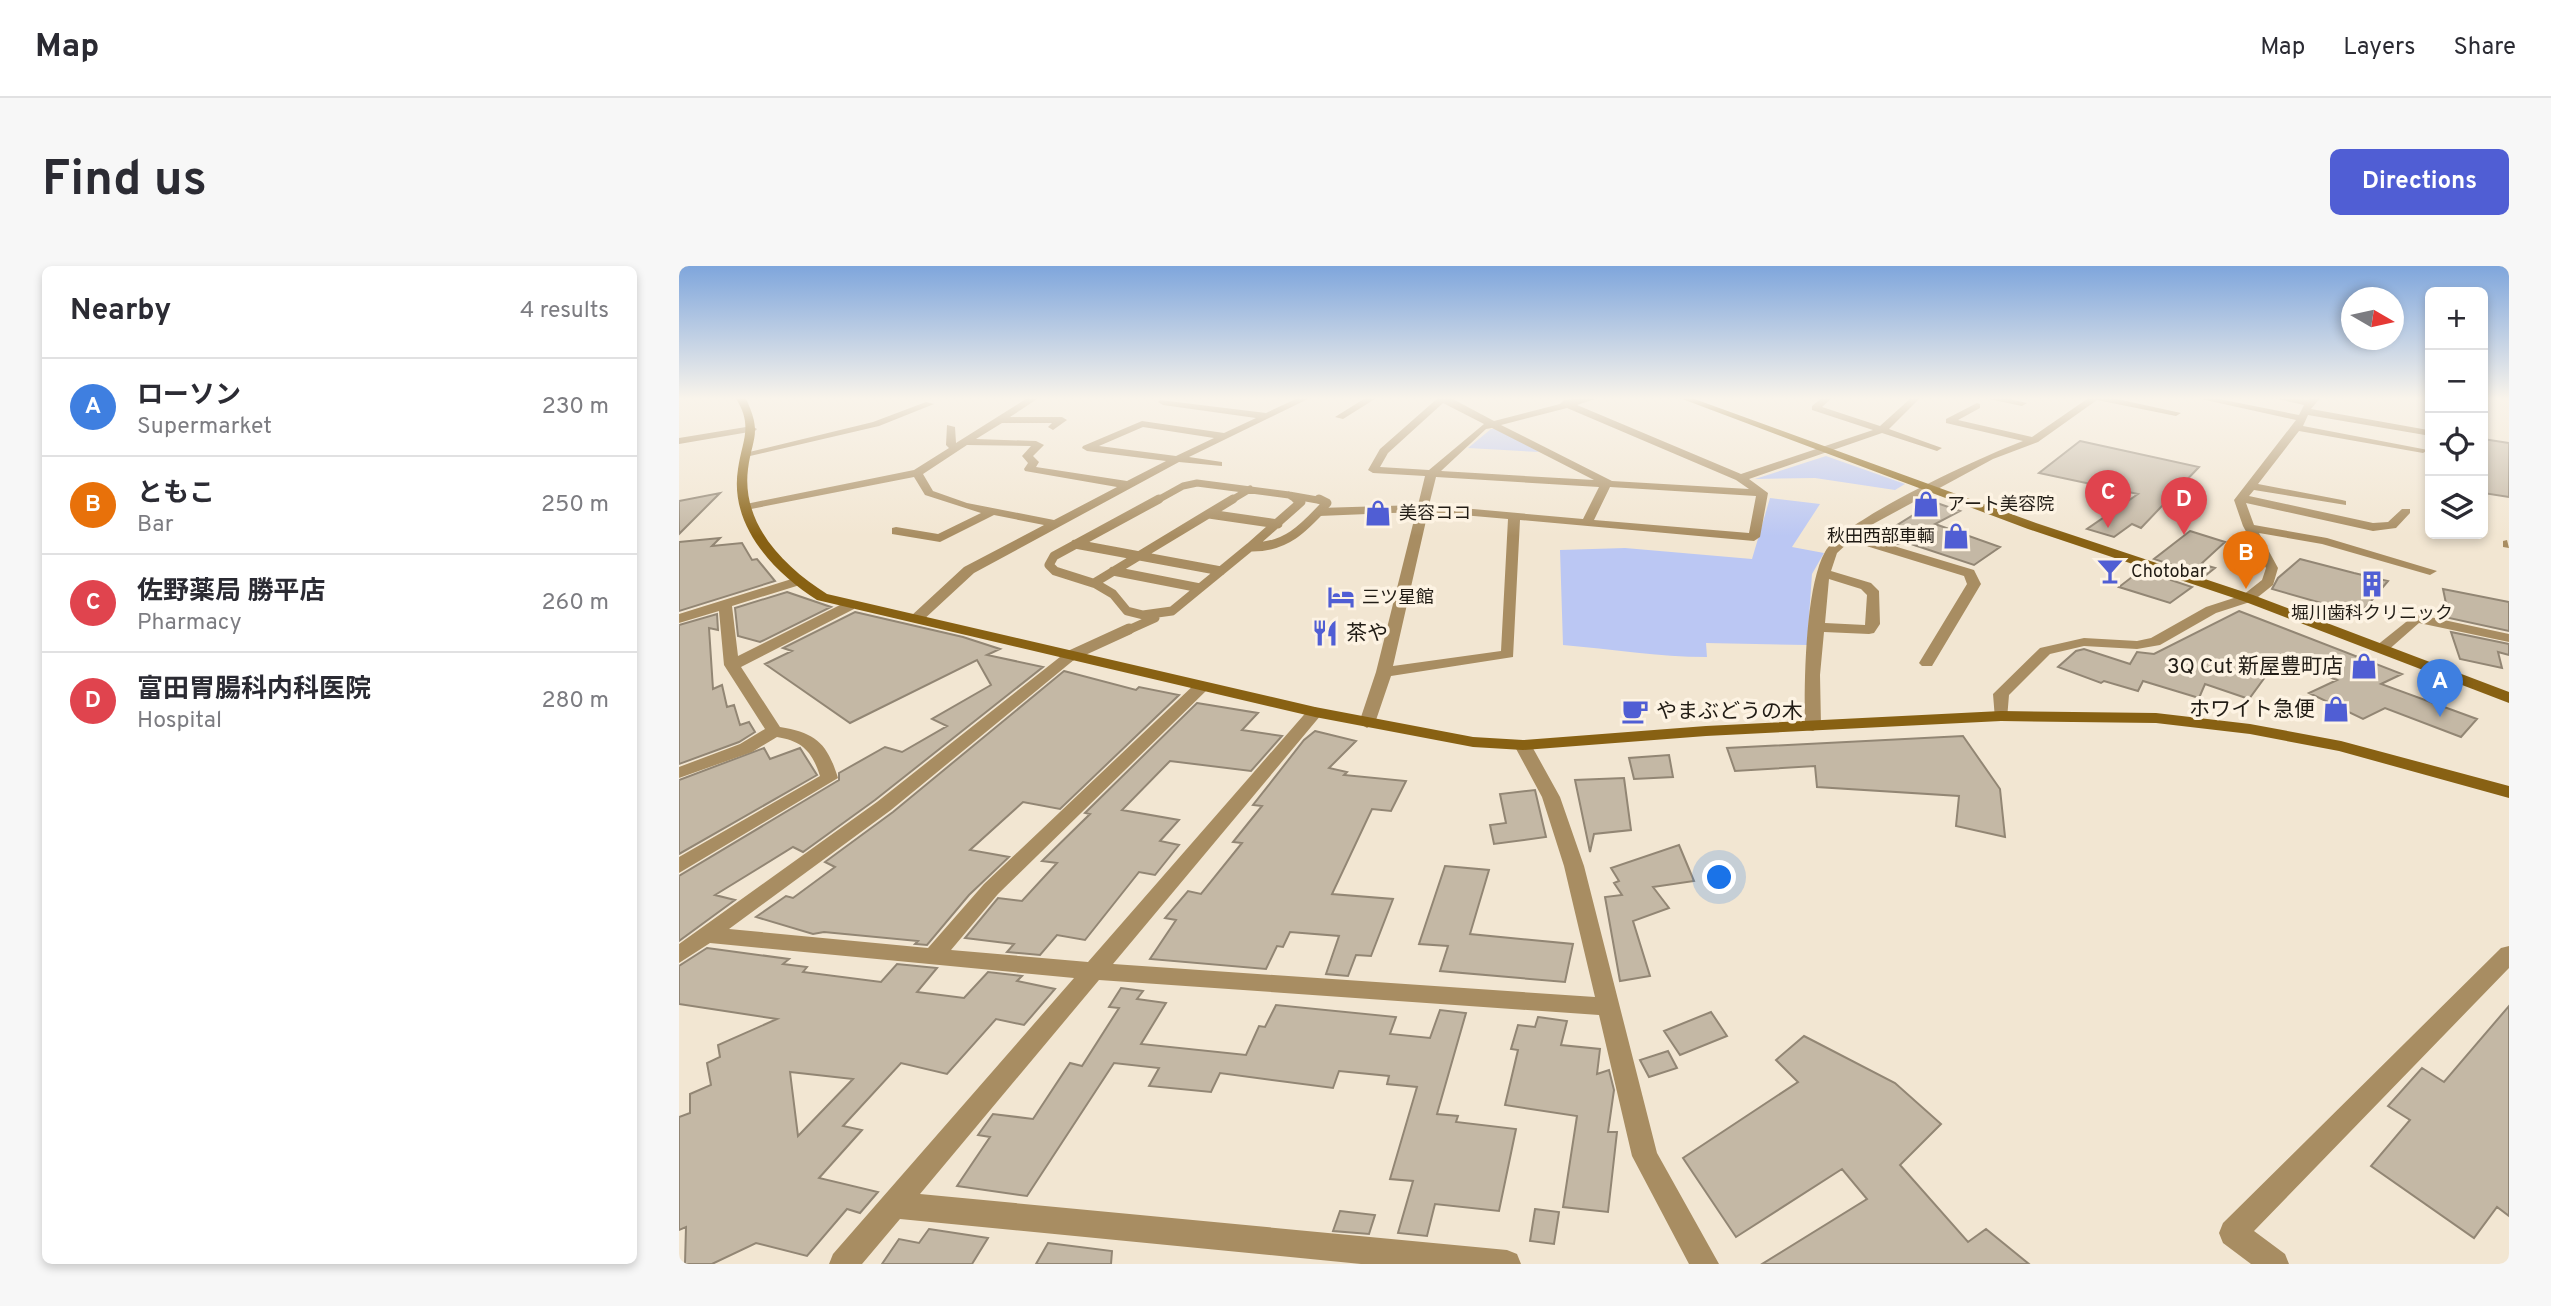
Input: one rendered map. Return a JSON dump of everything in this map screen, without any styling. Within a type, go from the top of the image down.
[{"type":"street","points":[[751,444],[750,453],[743,466],[746,507],[759,539],[798,581],[822,597],[849,606],[1367,723],[1473,742],[1523,745],[2001,716],[2156,718],[2250,729],[2341,746],[2509,792]]},
{"type":"street","points":[[750,453],[791,444]]},
{"type":"street","points":[[951,444],[1012,444]]},
{"type":"street","points":[[1034,444],[1039,445],[1027,456],[1034,462],[1029,469],[1128,485]]},
{"type":"street","points":[[1097,444],[1087,448],[1217,464]]},
{"type":"street","points":[[916,619],[969,570],[1209,444]]},
{"type":"street","points":[[1392,444],[1384,451],[1373,470],[1607,482],[1762,494]]},
{"type":"street","points":[[1367,723],[1384,672],[1420,508],[1431,474],[1465,444]]},
{"type":"street","points":[[1532,444],[1607,482]]},
{"type":"street","points":[[1659,444],[1740,478],[1762,494]]},
{"type":"street","points":[[1806,444],[2248,598],[2509,698]]},
{"type":"street","points":[[1740,478],[1846,444]]},
{"type":"street","points":[[1923,444],[1937,448]]},
{"type":"street","points":[[1813,726],[1812,676],[1817,627],[1831,552],[1848,536],[1894,507],[1989,457],[2025,444]]},
{"type":"street","points":[[2001,716],[2001,694],[2045,651],[2084,642],[2137,645],[2155,642],[2211,610],[2248,598],[2268,582],[2272,568],[2243,518],[2241,498],[2282,444]]},
{"type":"street","points":[[2404,444],[2423,450]]},
{"type":"street","points":[[746,507],[917,473],[963,445]]},
{"type":"street","points":[[917,473],[929,494],[992,512],[1055,524]]},
{"type":"street","points":[[1586,524],[1607,482]]},
{"type":"street","points":[[2252,486],[2342,503]]},
{"type":"street","points":[[1319,512],[1420,508],[1754,537],[1762,494]]},
{"type":"street","points":[[2241,498],[2373,527],[2392,525],[2406,510]]},
{"type":"street","points":[[896,531],[940,538],[992,512]]},
{"type":"street","points":[[1384,672],[1508,654],[1514,517]]},
{"type":"street","points":[[2250,528],[2323,541],[2430,571]]},
{"type":"street","points":[[1848,536],[1969,573],[1974,584],[1927,663]]},
{"type":"street","points":[[1817,627],[1869,630],[1873,624],[1874,594],[1866,586],[1825,573]]},
{"type":"street","points":[[679,619],[798,581]]},
{"type":"street","points":[[725,604],[732,665],[774,731]]},
{"type":"street","points":[[732,665],[849,606]]},
{"type":"street","points":[[2381,649],[2416,618],[2509,638]]},
{"type":"street","points":[[679,955],[884,806],[1070,656]]},
{"type":"street","points":[[934,955],[991,889],[1202,686]]},
{"type":"street","points":[[843,1264],[1315,712]]},
{"type":"street","points":[[679,773],[746,748],[774,731],[804,736],[822,752],[829,778],[679,866]]},
{"type":"street","points":[[1523,745],[1551,796],[1574,866],[1645,1156],[1705,1264]]},
{"type":"street","points":[[706,935],[1091,971],[1608,1007]]},
{"type":"street","points":[[2275,1264],[2233,1233],[2509,954]]},
{"type":"street","points":[[894,1206],[1436,1261],[1507,1264]]},
{"type":"lane","points":[[1172,611],[1143,615],[1127,611],[1117,594],[1094,583],[1055,571],[1049,565],[1054,556],[1184,486],[1205,483],[1317,498],[1327,503],[1282,545],[1267,549],[1250,547]]},
{"type":"lane","points":[[1094,583],[1250,489]]},
{"type":"lane","points":[[1070,656],[1172,611],[1301,502],[1289,495]]},
{"type":"lane","points":[[1209,514],[1278,524]]},
{"type":"lane","points":[[1075,544],[1221,571]]},
{"type":"lane","points":[[1113,572],[1200,588]]},
{"type":"shaded area","points":[[1473,444],[1524,444],[1539,452],[1468,448]]},
{"type":"shaded area","points":[[1826,456],[1905,484],[1895,490],[1815,478],[1755,479]]},
{"type":"shaded area","points":[[1770,498],[1820,504],[1792,547],[1824,553],[1812,574],[1807,645],[1706,643],[1707,657],[1689,657],[1563,645],[1560,550],[1625,548],[1752,559]]},
{"type":"building","points":[[2077,444],[2092,444],[2199,467],[2141,528],[2132,524],[2114,537],[2087,529],[2138,494],[2039,473]]},
{"type":"building","points":[[2488,444],[2509,444],[2509,497],[2488,494]]},
{"type":"building","points":[[720,493],[679,534],[679,501]]},
{"type":"building","points":[[1934,502],[1960,511],[1935,524],[2000,547],[1974,565],[1905,542],[1907,541],[1898,544],[1878,537]]},
{"type":"building","points":[[2190,531],[2225,542],[2201,564],[2215,568],[2205,576],[2154,559]]},
{"type":"building","points":[[720,538],[712,546],[742,543],[752,560],[757,559],[775,581],[679,611],[679,542]]},
{"type":"building","points":[[2300,559],[2388,581],[2360,614],[2272,589],[2278,578]]},
{"type":"building","points":[[2141,570],[2192,587],[2170,603],[2119,587]]},
{"type":"building","points":[[2443,589],[2509,602],[2509,631],[2449,618]]},
{"type":"building","points":[[787,592],[831,607],[760,642],[738,636],[735,608]]},
{"type":"building","points":[[2239,611],[2402,674],[2381,684],[2477,719],[2461,737],[2385,708],[2363,719],[2309,693],[2337,680],[2279,658],[2249,699],[2205,684],[2199,698],[2143,681],[2138,691],[2104,681],[2101,683],[2058,667],[2076,651],[2084,649],[2130,664],[2137,652],[2154,654]]},
{"type":"building","points":[[855,612],[963,637],[1000,649],[987,655],[1043,667],[875,800],[803,852],[793,847],[715,895],[735,900],[679,941],[679,876],[839,780],[839,773],[885,747],[902,752],[947,726],[932,719],[991,685],[977,660],[850,723],[765,664],[792,651],[783,648]]},
{"type":"building","points":[[717,614],[718,630],[709,628],[713,689],[722,685],[727,707],[734,705],[740,725],[749,722],[755,732],[739,742],[679,764],[679,625]]},
{"type":"building","points":[[2451,632],[2509,644],[2509,655],[2498,652],[2502,668],[2460,659]]},
{"type":"building","points":[[1064,671],[1136,690],[1139,687],[1179,695],[1060,809],[1023,802],[970,850],[1009,857],[969,895],[927,945],[915,944],[918,941],[824,932],[813,934],[756,917],[786,896],[793,898],[835,867],[825,862],[893,812]]},
{"type":"building","points":[[1197,703],[1258,713],[1242,730],[1282,736],[1251,771],[1170,761],[1122,810],[1179,820],[1160,841],[1179,845],[1155,875],[1139,872],[1085,940],[1057,935],[1040,955],[1007,952],[1014,944],[965,938],[998,898],[1022,901],[1057,863],[1042,861],[1090,814],[1085,813]]},
{"type":"building","points":[[1315,731],[1356,741],[1329,768],[1347,772],[1344,775],[1406,781],[1391,811],[1372,809],[1332,894],[1393,899],[1371,956],[1356,955],[1348,976],[1326,974],[1339,936],[1290,932],[1283,947],[1277,946],[1266,969],[1150,959],[1176,920],[1165,918],[1188,891],[1201,894],[1242,843],[1233,842],[1262,806],[1253,805],[1304,740]]},
{"type":"building","points":[[1963,736],[2000,789],[2005,837],[1956,826],[1959,796],[1817,787],[1815,766],[1735,771],[1727,748]]},
{"type":"building","points":[[764,748],[770,759],[800,748],[817,775],[679,854],[679,780]]},
{"type":"building","points":[[1669,755],[1673,777],[1634,779],[1629,758]]},
{"type":"building","points":[[1624,778],[1631,830],[1594,834],[1590,852],[1575,780]]},
{"type":"building","points":[[1535,790],[1546,837],[1494,844],[1490,825],[1506,823],[1500,794]]},
{"type":"building","points":[[1679,845],[1694,881],[1653,887],[1669,908],[1633,921],[1650,976],[1620,981],[1605,897],[1622,895],[1614,883],[1619,881],[1611,868]]},
{"type":"building","points":[[1445,866],[1489,870],[1470,934],[1573,944],[1565,982],[1440,971],[1448,946],[1419,944]]},
{"type":"building","points":[[707,948],[789,959],[783,964],[807,967],[803,972],[881,982],[897,964],[937,968],[917,992],[964,998],[988,972],[1022,976],[1017,981],[1055,989],[1024,1025],[996,1019],[947,1074],[901,1063],[843,1126],[862,1130],[819,1178],[878,1192],[860,1213],[847,1209],[807,1256],[756,1243],[712,1264],[685,1264],[686,1227],[679,1230],[679,1117],[690,1113],[690,1094],[711,1085],[707,1063],[720,1057],[718,1045],[777,1019],[679,1004],[679,966]],"holes":[[[790,1072],[853,1079],[798,1136]]]},
{"type":"building","points":[[1121,988],[1143,991],[1137,999],[1166,1003],[1141,1044],[1246,1055],[1259,1026],[1265,1027],[1276,1005],[1396,1017],[1390,1034],[1430,1038],[1440,1010],[1466,1013],[1437,1114],[1458,1116],[1456,1122],[1516,1129],[1499,1211],[1435,1204],[1427,1236],[1398,1233],[1413,1181],[1390,1179],[1417,1087],[1387,1084],[1389,1076],[1339,1071],[1333,1088],[1220,1073],[1211,1092],[1149,1086],[1159,1068],[1114,1063],[1027,1196],[957,1186],[990,1137],[978,1135],[993,1114],[1033,1119],[1070,1063],[1082,1066],[1119,1008],[1109,1007]]},
{"type":"building","points":[[2509,1006],[2509,1216],[2497,1207],[2474,1238],[2371,1166],[2410,1120],[2388,1106],[2422,1068],[2444,1082]]},
{"type":"building","points":[[1711,1012],[1727,1036],[1680,1055],[1664,1031]]},
{"type":"building","points":[[1538,1017],[1567,1021],[1561,1045],[1600,1049],[1597,1074],[1609,1070],[1614,1090],[1608,1132],[1617,1132],[1608,1212],[1563,1207],[1577,1116],[1505,1105],[1518,1050],[1511,1049],[1518,1025],[1535,1027]]},
{"type":"building","points":[[1804,1036],[1895,1083],[1941,1124],[1900,1165],[1968,1242],[1986,1229],[2029,1264],[1762,1264],[1867,1199],[1842,1169],[1736,1237],[1683,1158],[1798,1082],[1776,1060]]},
{"type":"building","points":[[1668,1051],[1677,1068],[1649,1077],[1640,1060]]},
{"type":"building","points":[[1535,1209],[1559,1212],[1554,1244],[1530,1241]]},
{"type":"building","points":[[1340,1211],[1375,1215],[1369,1234],[1333,1231]]},
{"type":"building","points":[[929,1229],[988,1238],[972,1264],[882,1264],[899,1239],[919,1243]]},
{"type":"building","points":[[1048,1243],[1112,1251],[1111,1264],[1036,1264]]},
{"type":"place","name":"アート美容院","points":[[1926,504]]},
{"type":"place","name":"美容ココ","points":[[1378,513]]},
{"type":"place","name":"佐野薬局 勝平店","points":[[2108,528]]},
{"type":"place","name":"富田胃腸科内科医院","points":[[2184,535]]},
{"type":"place","name":"秋田西部車輌","points":[[1956,536]]},
{"type":"place","name":"Chotobar","points":[[2110,571]]},
{"type":"place","name":"堀川歯科クリニック","points":[[2372,584]]},
{"type":"place","name":"ともこ","points":[[2246,589]]},
{"type":"place","name":"三ツ星館","points":[[1341,597]]},
{"type":"place","name":"茶や","points":[[1325,633]]},
{"type":"place","name":"3Q Cut 新屋豊町店","points":[[2364,666]]},
{"type":"place","name":"ホワイト急便","points":[[2336,709]]},
{"type":"place","name":"やまぶどうの木","points":[[1635,711]]},
{"type":"place","name":"ローソン","points":[[2440,717]]}]
